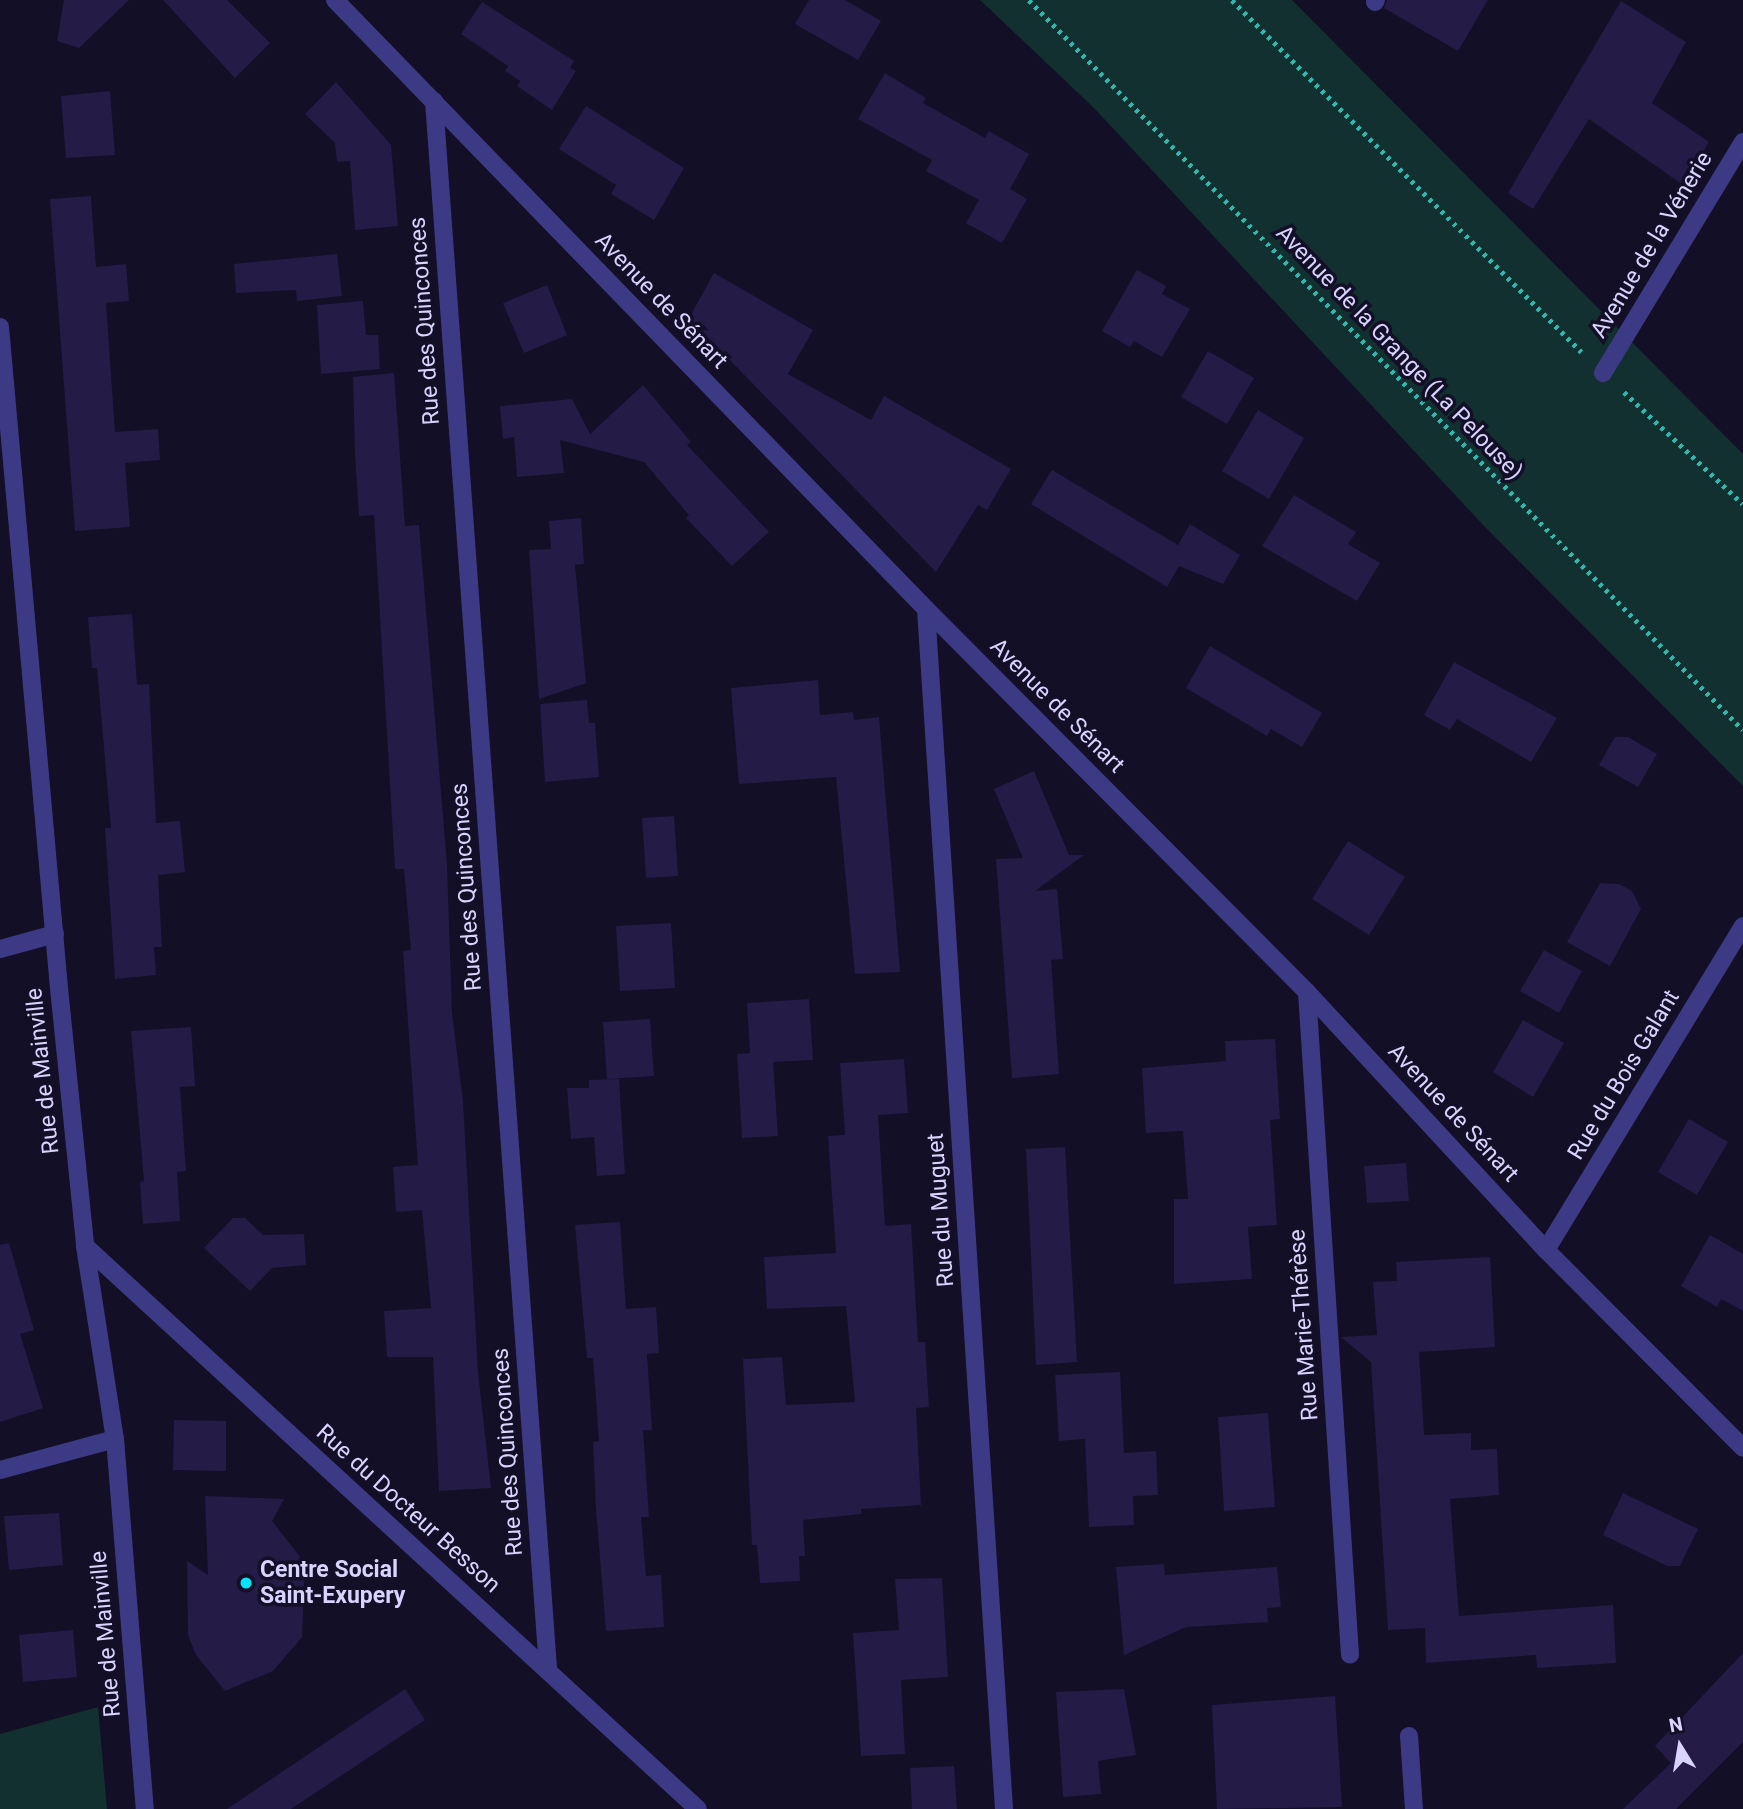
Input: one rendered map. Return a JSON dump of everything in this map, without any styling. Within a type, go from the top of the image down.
[{"type":"street","name":"Avenue de Sénart","points":[[335,0],[926,608],[1307,992],[1546,1250],[1743,1448]]},
{"type":"street","name":"Rue des Quinconces","points":[[434,101],[548,1669]]},
{"type":"street","name":"Avenue de la Vénerie","points":[[1603,373],[1743,142]]},
{"type":"street","name":"Rue de Mainville","points":[[0,327],[4,429],[85,1246],[114,1439],[145,1809]]},
{"type":"street","name":"Rue du Muguet","points":[[926,608],[1004,1809]]},
{"type":"street","name":"Rue du Bois Galant","points":[[1546,1250],[1743,926]]},
{"type":"street","points":[[0,949],[55,934]]},
{"type":"street","name":"Rue Marie-Thérèse","points":[[1307,992],[1350,1655]]},
{"type":"street","name":"Rue du Docteur Besson","points":[[85,1246],[698,1809]]},
{"type":"street","points":[[0,1470],[114,1439]]},
{"type":"street","points":[[1409,1736],[1414,1809]]},
{"type":"path","name":"Avenue de la Grange (La Pelouse)","points":[[1029,0],[1743,730]]},
{"type":"path","points":[[1232,0],[1603,373],[1743,505]]},
{"type":"green space","points":[[980,0],[1292,0],[1743,454],[1743,786],[1485,527],[1094,108]]},
{"type":"green space","points":[[98,1707],[107,1809],[0,1809],[0,1734]]},
{"type":"building","points":[[64,0],[129,0],[79,48],[57,41]]},
{"type":"building","points":[[163,0],[227,0],[270,43],[235,78]]},
{"type":"building","points":[[809,0],[845,0],[881,21],[858,60],[795,24]]},
{"type":"building","points":[[1387,0],[1488,0],[1458,51],[1384,8]]},
{"type":"building","points":[[1621,1],[1686,42],[1652,103],[1709,142],[1683,185],[1589,119],[1533,209],[1508,193]]},
{"type":"building","points":[[482,2],[574,61],[570,68],[576,71],[552,110],[517,86],[520,81],[505,71],[508,66],[461,34]]},
{"type":"building","points":[[885,73],[926,98],[923,103],[985,138],[989,131],[1029,154],[1010,189],[1027,199],[1002,243],[966,223],[979,200],[926,171],[932,160],[858,119]]},
{"type":"building","points":[[336,82],[391,145],[398,226],[355,230],[350,161],[337,162],[335,143],[305,114]]},
{"type":"building","points":[[110,91],[115,155],[66,158],[61,96]]},
{"type":"building","points":[[586,106],[684,168],[654,220],[611,194],[616,185],[559,149]]},
{"type":"building","points":[[91,196],[96,267],[126,264],[129,301],[106,303],[115,432],[158,429],[160,460],[125,463],[130,527],[75,531],[50,199]]},
{"type":"building","points":[[337,254],[342,296],[297,301],[296,290],[236,293],[234,264]]},
{"type":"building","points":[[1137,270],[1166,286],[1162,294],[1190,309],[1162,357],[1134,341],[1130,347],[1102,331]]},
{"type":"building","points":[[714,273],[813,330],[788,374],[871,420],[884,396],[1011,469],[987,510],[978,505],[936,572],[689,318]]},
{"type":"building","points":[[547,285],[567,335],[524,353],[503,303]]},
{"type":"building","points":[[363,301],[366,335],[378,335],[380,369],[321,374],[317,305]]},
{"type":"building","points":[[1208,351],[1254,378],[1227,424],[1181,397]]},
{"type":"building","points":[[394,373],[405,526],[419,525],[447,865],[452,1013],[463,1101],[478,1372],[491,1488],[439,1491],[433,1357],[387,1357],[384,1311],[431,1308],[422,1210],[396,1212],[393,1167],[418,1165],[403,951],[411,950],[404,869],[395,869],[374,515],[359,516],[355,455],[353,377]]},
{"type":"building","points":[[643,385],[691,442],[687,445],[769,532],[732,566],[686,518],[689,515],[644,462],[560,440],[564,473],[517,477],[514,437],[503,439],[500,406],[572,399],[590,434]]},
{"type":"building","points":[[1258,410],[1304,438],[1269,499],[1222,471]]},
{"type":"building","points":[[1052,470],[1178,545],[1190,524],[1240,555],[1223,584],[1179,566],[1167,587],[1031,504]]},
{"type":"building","points":[[1294,495],[1356,532],[1348,544],[1380,563],[1357,601],[1262,546]]},
{"type":"building","points":[[581,518],[584,564],[575,565],[586,683],[539,699],[529,550],[551,549],[549,521]]},
{"type":"building","points":[[132,614],[137,685],[149,684],[156,823],[180,821],[185,872],[158,875],[162,947],[154,947],[156,975],[115,979],[105,828],[111,828],[97,668],[92,668],[88,617]]},
{"type":"building","points":[[1210,646],[1322,713],[1302,747],[1271,729],[1267,736],[1186,688]]},
{"type":"building","points":[[1454,662],[1557,718],[1531,762],[1457,719],[1450,730],[1424,715]]},
{"type":"building","points":[[818,680],[820,715],[853,712],[854,720],[879,717],[900,972],[855,974],[836,777],[739,784],[731,688]]},
{"type":"building","points":[[587,700],[589,723],[595,723],[599,777],[545,782],[540,704]]},
{"type":"building","points":[[1615,737],[1628,737],[1657,754],[1638,787],[1599,765]]},
{"type":"building","points":[[1034,771],[1069,855],[1084,855],[1035,891],[1057,889],[1063,959],[1051,960],[1059,1074],[1012,1078],[996,859],[1023,858],[994,789]]},
{"type":"building","points":[[674,816],[678,876],[646,878],[642,818]]},
{"type":"building","points":[[1348,841],[1405,877],[1369,935],[1312,899]]},
{"type":"building","points":[[1600,883],[1619,884],[1632,891],[1641,909],[1610,966],[1567,942]]},
{"type":"building","points":[[671,923],[675,988],[620,991],[616,926]]},
{"type":"building","points":[[1544,950],[1582,971],[1559,1013],[1520,991]]},
{"type":"building","points":[[809,999],[813,1060],[773,1062],[778,1136],[742,1138],[737,1054],[750,1053],[747,1003]]},
{"type":"building","points":[[650,1019],[654,1076],[607,1079],[603,1022]]},
{"type":"building","points":[[1523,1020],[1564,1043],[1533,1097],[1493,1072]]},
{"type":"building","points":[[191,1027],[195,1086],[180,1087],[186,1171],[177,1172],[180,1221],[143,1224],[140,1182],[144,1181],[131,1031]]},
{"type":"building","points":[[1275,1039],[1280,1119],[1270,1120],[1277,1225],[1248,1227],[1252,1279],[1174,1284],[1174,1199],[1188,1199],[1183,1131],[1146,1133],[1142,1068],[1226,1061],[1225,1041]]},
{"type":"building","points":[[904,1059],[908,1113],[878,1115],[885,1226],[911,1224],[918,1342],[925,1342],[929,1407],[916,1408],[921,1505],[861,1509],[861,1514],[803,1520],[805,1556],[799,1556],[800,1581],[760,1583],[757,1545],[752,1545],[743,1359],[782,1357],[786,1405],[855,1402],[846,1306],[767,1309],[764,1257],[836,1253],[828,1136],[845,1135],[840,1063]]},
{"type":"building","points":[[619,1079],[625,1174],[597,1176],[594,1137],[571,1139],[567,1088],[589,1088],[589,1080]]},
{"type":"building","points":[[1689,1119],[1728,1142],[1697,1195],[1658,1172]]},
{"type":"building","points":[[1065,1147],[1077,1362],[1036,1365],[1026,1149]]},
{"type":"building","points":[[1406,1163],[1409,1201],[1367,1203],[1364,1166]]},
{"type":"building","points":[[233,1218],[245,1218],[263,1235],[304,1234],[306,1265],[272,1268],[250,1291],[204,1248]]},
{"type":"building","points":[[620,1222],[626,1309],[656,1307],[659,1353],[647,1354],[652,1430],[643,1430],[649,1517],[641,1517],[646,1576],[661,1575],[664,1627],[606,1631],[596,1509],[593,1442],[599,1441],[593,1358],[587,1358],[575,1225]]},
{"type":"building","points":[[1710,1235],[1743,1254],[1743,1311],[1721,1299],[1717,1307],[1681,1286]]},
{"type":"building","points":[[9,1243],[34,1330],[20,1334],[43,1408],[0,1422],[0,1245]]},
{"type":"building","points":[[1490,1257],[1495,1347],[1419,1352],[1424,1435],[1471,1433],[1471,1450],[1497,1449],[1499,1495],[1450,1499],[1459,1616],[1613,1605],[1616,1663],[1537,1668],[1536,1655],[1426,1663],[1425,1628],[1388,1630],[1371,1362],[1341,1337],[1377,1335],[1373,1282],[1397,1281],[1396,1262]]},
{"type":"building","points":[[1120,1372],[1124,1453],[1156,1451],[1158,1495],[1133,1496],[1134,1525],[1089,1527],[1085,1439],[1059,1441],[1055,1375]]},
{"type":"building","points":[[1268,1413],[1275,1507],[1224,1511],[1218,1417]]},
{"type":"building","points":[[174,1420],[226,1421],[226,1471],[173,1470]]},
{"type":"building","points":[[1623,1493],[1698,1529],[1680,1566],[1667,1566],[1603,1535]]},
{"type":"building","name":"Centre Social Saint-Exupery","points":[[205,1496],[284,1499],[272,1521],[305,1563],[302,1637],[273,1671],[225,1691],[196,1655],[188,1635],[187,1561],[208,1575]]},
{"type":"building","points":[[59,1513],[63,1565],[9,1570],[4,1516]]},
{"type":"building","points":[[1164,1564],[1165,1575],[1277,1567],[1281,1607],[1267,1608],[1268,1622],[1186,1627],[1124,1655],[1116,1567]]},
{"type":"building","points":[[942,1578],[948,1677],[901,1680],[905,1754],[861,1756],[853,1633],[899,1630],[895,1579]]},
{"type":"building","points":[[73,1630],[77,1677],[23,1682],[19,1635]]},
{"type":"building","points":[[1743,1653],[1743,1742],[1676,1809],[1623,1809],[1671,1763],[1655,1746]]},
{"type":"building","points":[[405,1689],[425,1720],[291,1809],[227,1809]]},
{"type":"building","points":[[1124,1689],[1136,1755],[1098,1761],[1101,1794],[1063,1797],[1056,1692]]},
{"type":"building","points":[[1335,1696],[1342,1807],[1217,1809],[1212,1705]]},
{"type":"building","points":[[954,1766],[957,1809],[912,1809],[910,1768]]},
{"type":"place","name":"Centre Social Saint-Exupery","points":[[246,1583]]}]
